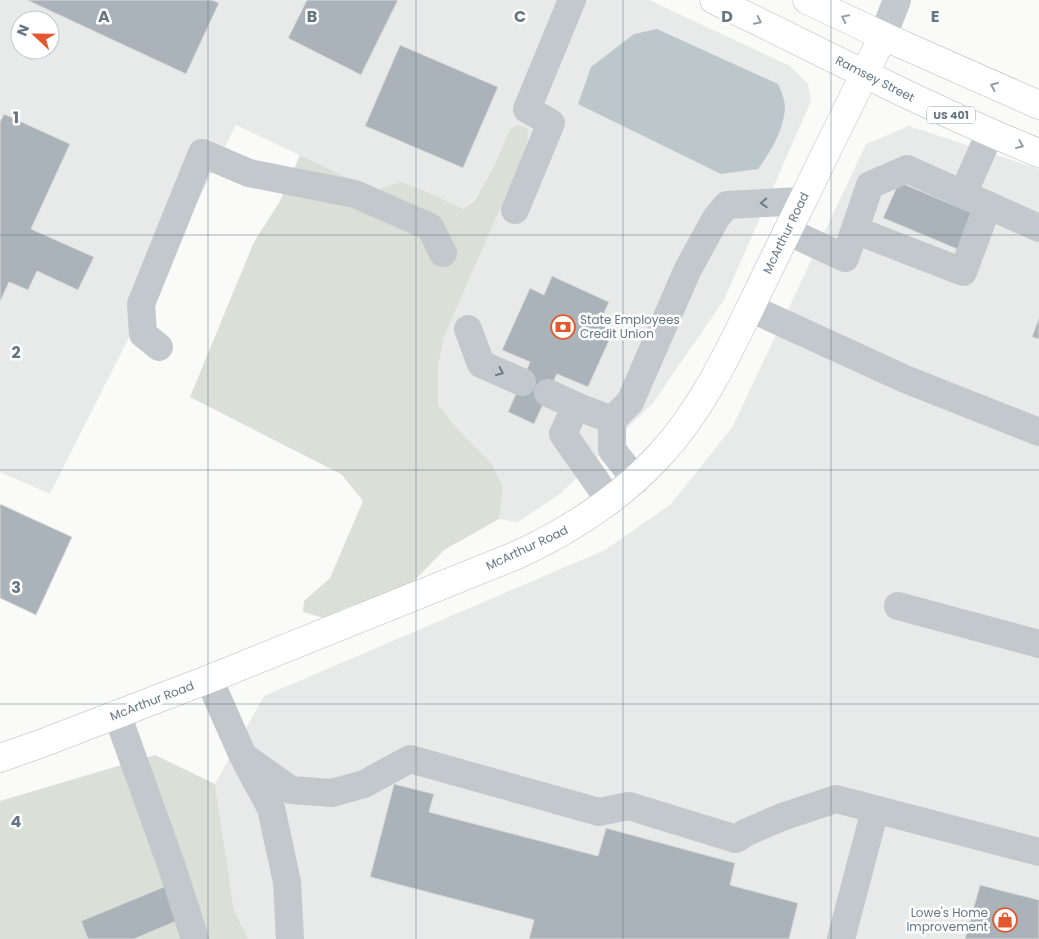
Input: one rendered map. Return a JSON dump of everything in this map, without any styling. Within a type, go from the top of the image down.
[{"type":"main road","name":"Ramsey Street","points":[[714,0],[908,96],[1039,153]]},
{"type":"main road","points":[[807,0],[1039,105]]},
{"type":"main road","name":"McArthur Road","points":[[0,758],[209,679],[518,555],[582,521],[636,480],[682,429],[701,401],[750,308],[883,36]]},
{"type":"street","points":[[515,210],[551,123],[527,109],[572,0]]},
{"type":"street","points":[[883,36],[897,0]]},
{"type":"street","points":[[855,230],[963,272],[975,199],[990,133]]},
{"type":"street","points":[[159,346],[143,334],[141,304],[202,153],[249,173],[355,194],[430,227],[443,253]]},
{"type":"street","points":[[787,231],[845,258],[870,185],[908,169],[1039,228]]},
{"type":"street","points":[[636,480],[612,450],[612,420],[630,402],[688,269],[716,218],[727,205],[802,201]]},
{"type":"street","points":[[750,308],[905,379],[1039,432]]},
{"type":"street","points":[[468,329],[481,364],[522,382]]},
{"type":"street","points":[[548,394],[612,420]]},
{"type":"street","points":[[576,406],[562,434],[610,501]]},
{"type":"street","points":[[898,606],[1039,644]]},
{"type":"street","points":[[209,679],[242,756],[271,808],[287,882],[290,939]]},
{"type":"street","points":[[117,714],[173,870],[195,939]]},
{"type":"street","points":[[242,756],[291,790],[332,793],[364,784],[410,759],[599,812],[629,806],[736,838],[782,817],[836,799],[1039,852]]},
{"type":"street","points":[[841,939],[875,810]]},
{"type":"shaded area","points":[[0,0],[649,0],[790,66],[808,84],[811,101],[724,300],[653,403],[561,493],[518,522],[499,519],[503,488],[438,405],[438,366],[444,337],[499,209],[510,129],[494,166],[473,201],[463,209],[430,193],[374,191],[236,125],[50,494],[0,472]]},
{"type":"shaded area","points":[[657,29],[778,84],[785,104],[784,116],[772,148],[758,169],[721,174],[578,104],[591,67],[634,34]]},
{"type":"shaded area","points":[[518,125],[528,129],[527,146],[444,337],[438,366],[438,405],[459,431],[491,463],[503,488],[499,519],[444,550],[408,587],[345,608],[327,619],[303,612],[304,601],[330,578],[363,501],[341,474],[190,397],[254,242],[280,201],[300,155],[374,191],[401,182],[463,209],[474,201],[494,166],[510,129]]},
{"type":"shaded area","points":[[909,126],[1039,169],[1039,939],[248,939],[234,910],[215,784],[264,696],[605,550],[671,504],[733,426],[866,144]]},
{"type":"shaded area","points":[[155,755],[215,784],[234,910],[248,939],[0,939],[0,801]]},
{"type":"building","points":[[27,0],[212,0],[219,3],[186,74],[60,15],[60,10],[48,10]]},
{"type":"building","points":[[307,0],[398,0],[361,75],[288,38]]},
{"type":"building","points":[[400,45],[498,87],[463,168],[365,126]]},
{"type":"building","points":[[4,114],[70,144],[31,229],[94,257],[78,290],[37,271],[28,290],[9,282],[0,302],[0,122]]},
{"type":"building","points":[[899,182],[977,215],[962,251],[883,218]]},
{"type":"building","points":[[552,276],[609,302],[600,322],[612,334],[588,387],[557,374],[534,424],[508,412],[530,362],[502,350],[530,288],[544,295]]},
{"type":"building","points":[[1039,318],[1039,339],[1032,337]]},
{"type":"building","points":[[0,504],[72,537],[36,615],[0,598]]},
{"type":"building","points":[[394,784],[434,794],[429,812],[598,856],[606,828],[735,863],[730,885],[798,903],[789,939],[529,939],[534,920],[370,877]]},
{"type":"building","name":"Lowe's Home Improvement","points":[[980,885],[1039,900],[1039,939],[965,939]]},
{"type":"building","points":[[166,886],[179,920],[134,939],[88,939],[81,921]]},
{"type":"place","name":"State Employees Credit Union","points":[[563,327]]},
{"type":"place","name":"Lowe's Home Improvement","points":[[1005,920]]}]
